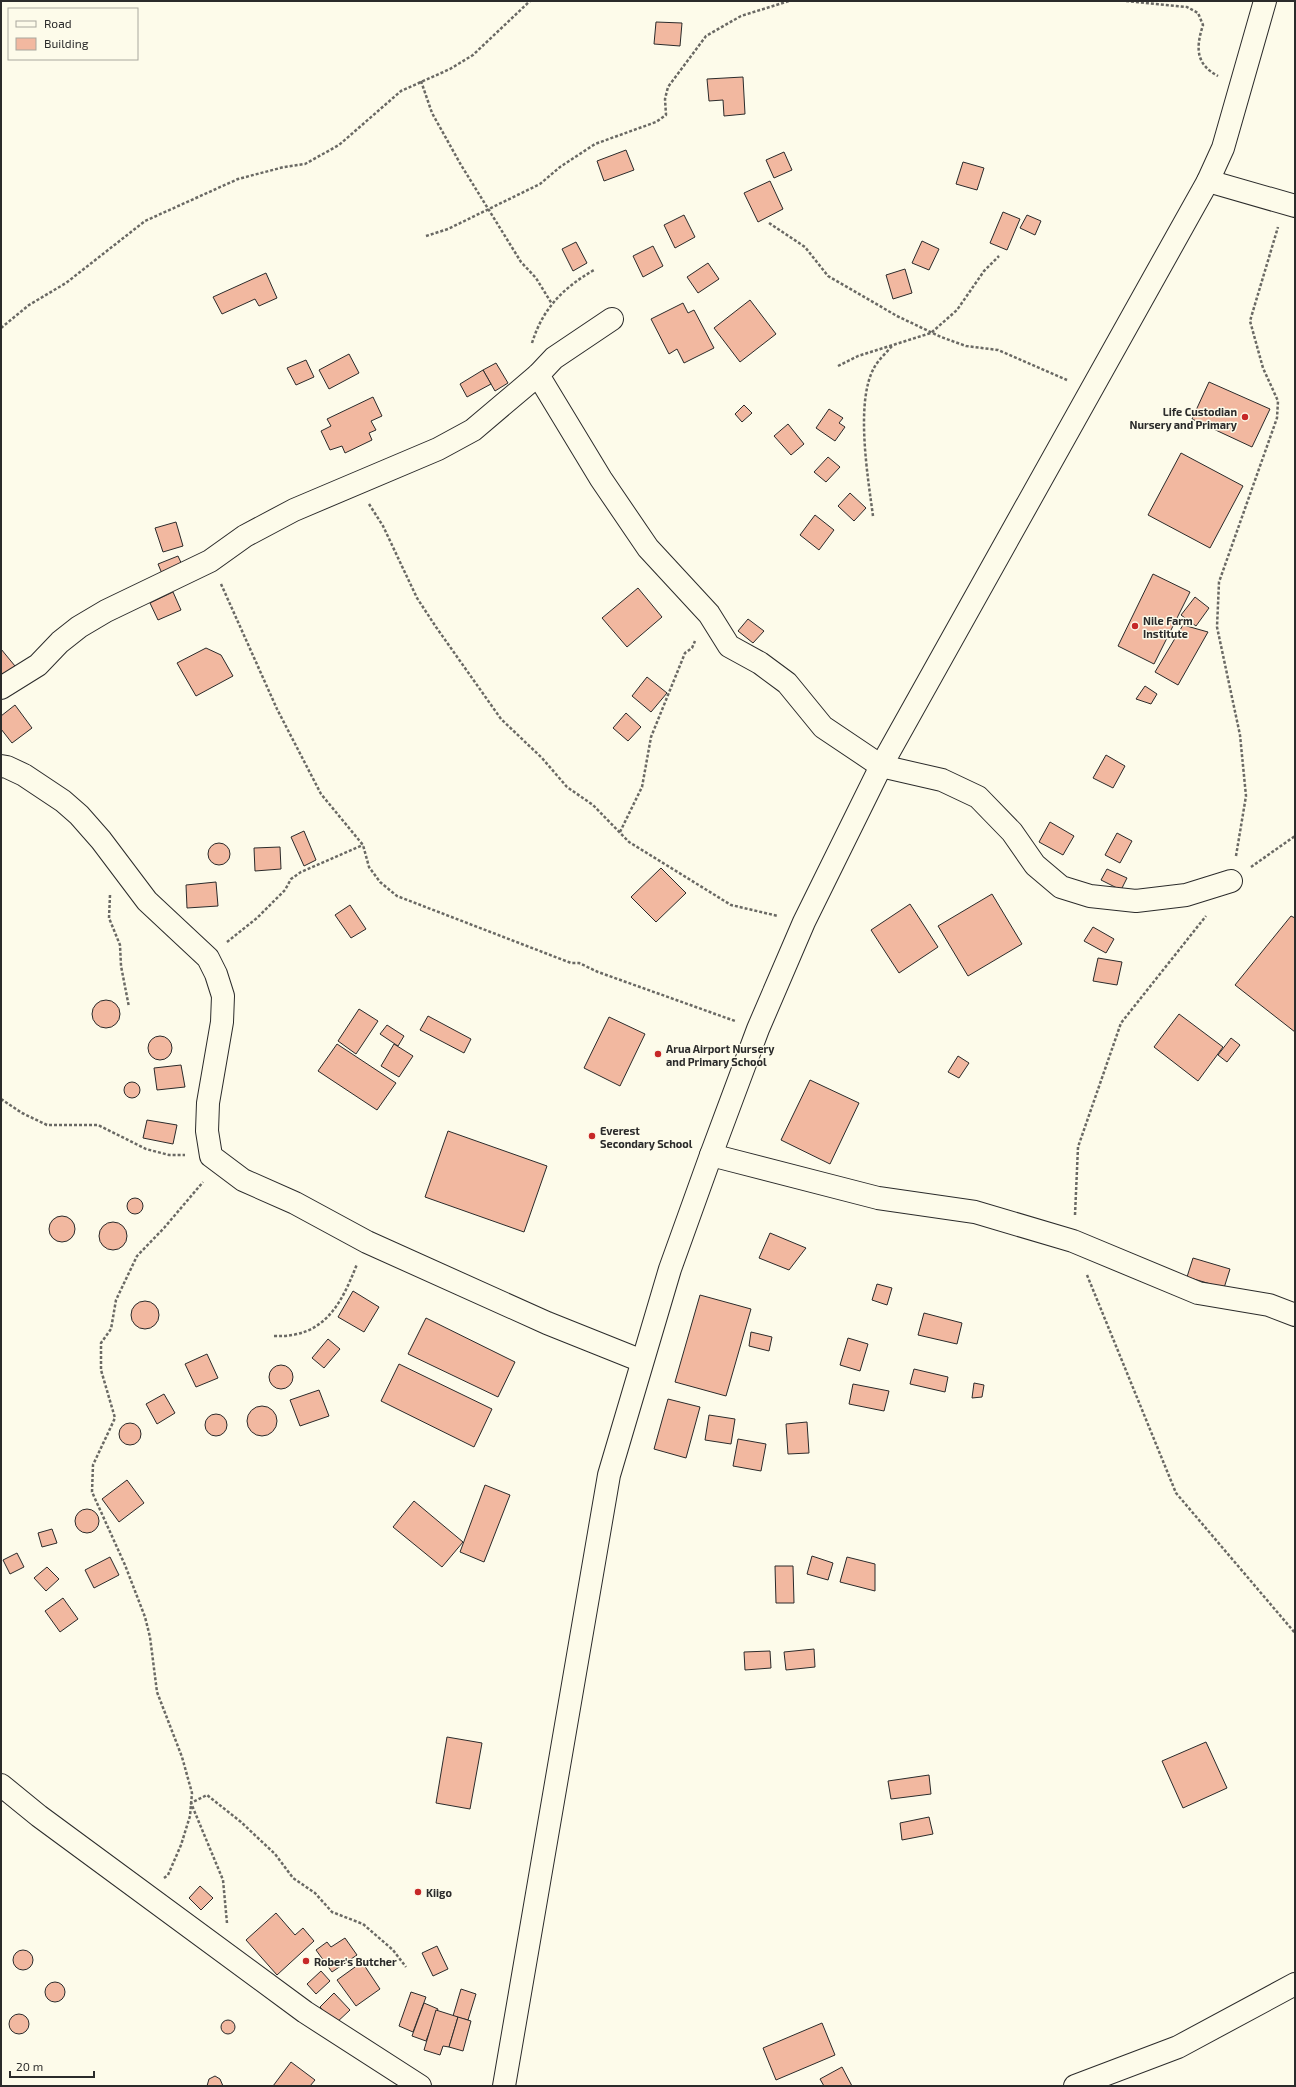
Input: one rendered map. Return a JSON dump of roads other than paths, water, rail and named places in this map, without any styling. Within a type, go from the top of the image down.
[{"type":"street","points":[[504,2086],[609,1475],[670,1269],[711,1155],[758,1029],[804,922],[881,766],[1208,181],[1223,148],[1265,1]]},
{"type":"street","points":[[1208,181],[1290,205]]},
{"type":"street","points":[[1,688],[38,665],[60,642],[92,618],[210,561],[265,524],[294,510],[438,449],[473,430],[538,374],[554,358],[612,319]]},
{"type":"street","points":[[538,374],[601,479],[648,548],[709,614],[729,646],[760,663],[787,683],[824,727],[881,766],[942,780],[978,797],[1012,832],[1036,865],[1062,887],[1090,896],[1136,901],[1186,895],[1231,881]]},
{"type":"street","points":[[1,766],[7,766],[24,776],[63,801],[79,815],[116,859],[146,901],[208,958],[216,974],[223,996],[222,1022],[208,1103],[207,1131],[217,1161],[243,1180],[295,1203],[367,1242],[547,1323],[642,1361]]},
{"type":"street","points":[[711,1155],[878,1198],[975,1212],[1073,1242],[1198,1293],[1269,1305],[1295,1315]]},
{"type":"street","points":[[1,1785],[38,1816],[145,1893],[230,1958],[305,2012],[420,2086]]},
{"type":"street","points":[[1075,2086],[1178,2047],[1295,1984]]},
{"type":"place","name":"Life Custodian Nursery and Primary","points":[[1245,417]]},
{"type":"place","name":"Nile Farm Institute","points":[[1135,626]]},
{"type":"place","name":"Arua Airport Nursery and Primary School","points":[[658,1054]]},
{"type":"place","name":"Everest Secondary School","points":[[592,1136]]},
{"type":"place","name":"Kiigo","points":[[418,1892]]},
{"type":"place","name":"Rober's Butcher","points":[[306,1961]]}]
